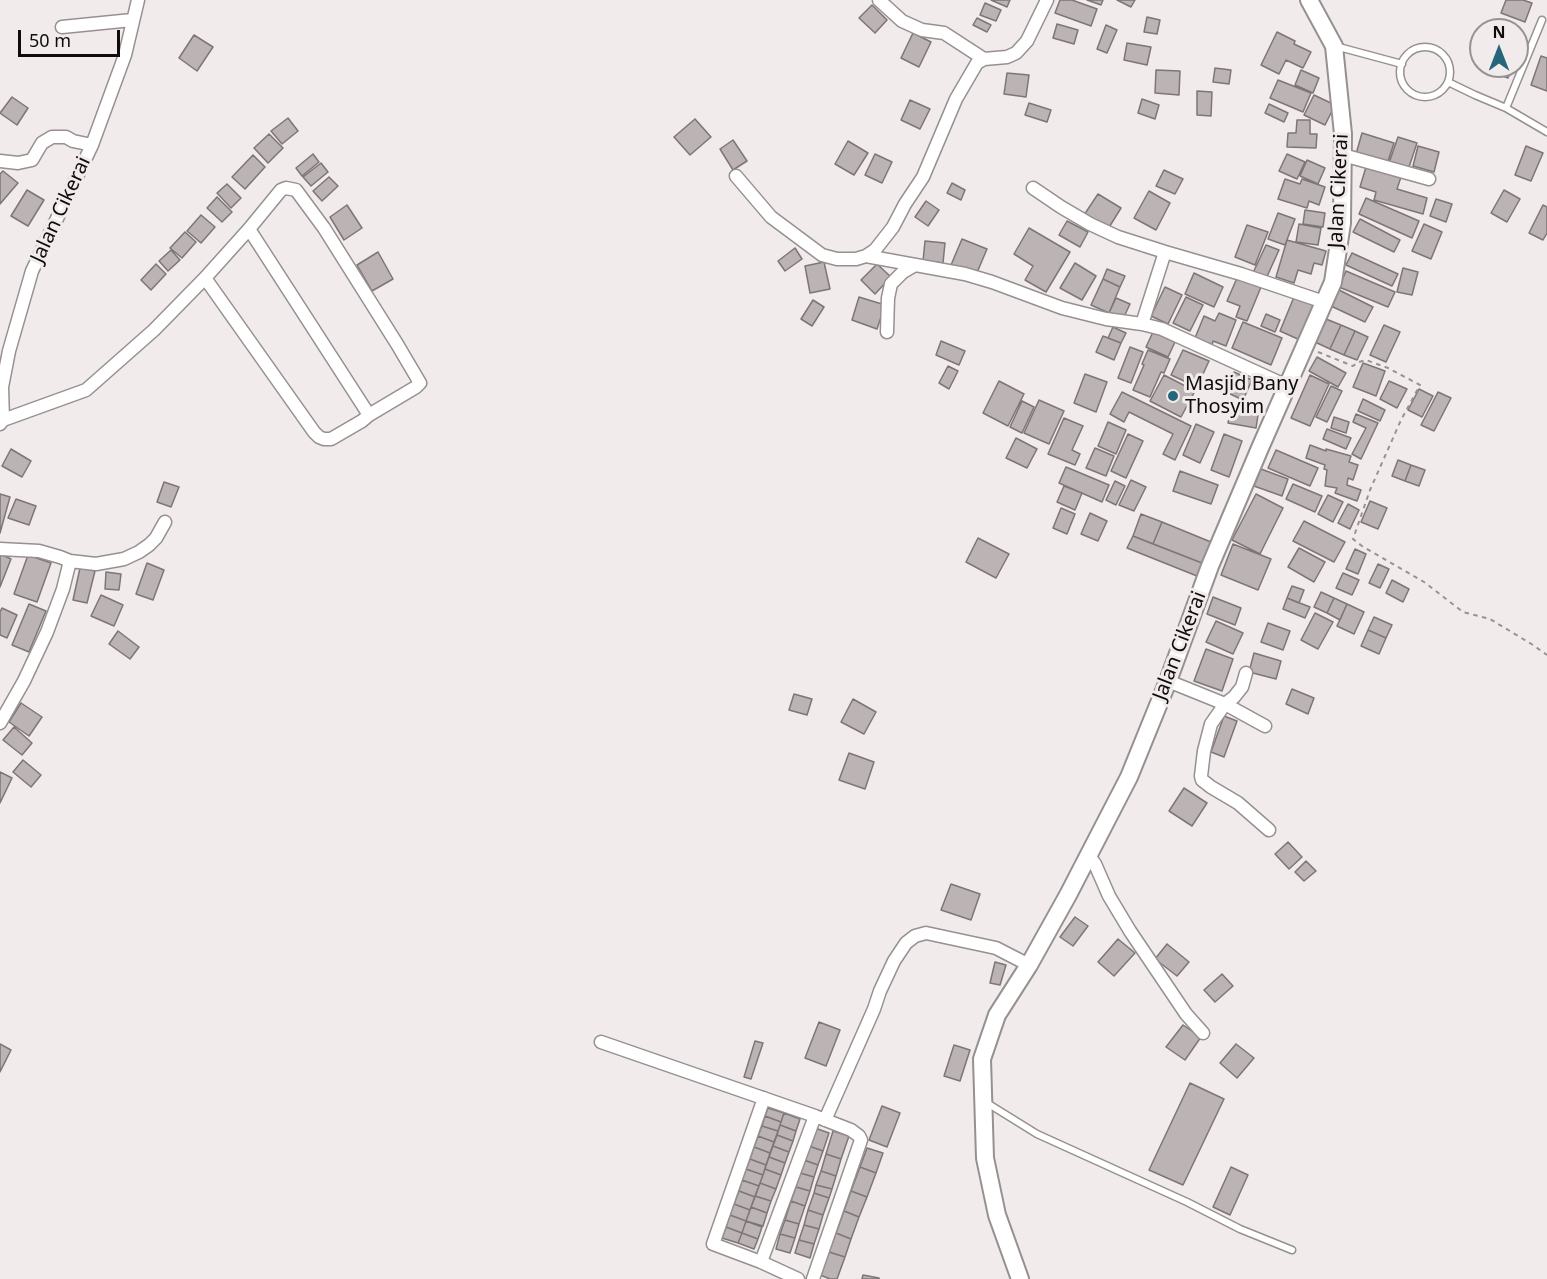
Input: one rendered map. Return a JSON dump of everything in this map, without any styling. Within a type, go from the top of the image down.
[{"type":"street","name":"Jalan Cikerai","points":[[2,422],[2,387],[9,351],[32,271],[92,145],[125,55],[138,0]]},
{"type":"street","points":[[879,0],[902,21],[922,30],[944,33],[984,59]]},
{"type":"street","points":[[736,176],[771,217],[822,255],[837,259],[856,259],[866,256],[875,250],[893,227],[923,177],[956,99],[977,63],[984,59],[1006,57],[1016,53],[1026,41],[1047,0]]},
{"type":"street","name":"Jalan Cikerai","points":[[1020,1279],[997,1215],[985,1158],[982,1059],[997,1015],[1029,965],[1068,895],[1129,777],[1168,681],[1210,566],[1333,282],[1342,223],[1344,134],[1334,46],[1309,0]]},
{"type":"street","points":[[62,27],[132,20]]},
{"type":"street","points":[[0,161],[18,163],[32,160],[42,144],[52,137],[60,136],[92,145]]},
{"type":"street","points":[[1343,155],[1429,179]]},
{"type":"street","points":[[2,422],[86,390],[154,330],[205,278],[277,194],[285,188],[296,190],[324,228],[420,383],[331,439],[319,437],[205,278]]},
{"type":"street","points":[[1033,188],[1090,224],[1118,237],[1324,302]]},
{"type":"street","points":[[249,229],[369,415]]},
{"type":"street","points":[[1142,324],[1165,252]]},
{"type":"street","points":[[866,256],[965,274],[1073,311],[1162,328],[1287,386]]},
{"type":"street","points":[[887,332],[888,298],[891,284],[903,272],[915,265]]},
{"type":"street","points":[[0,549],[39,551],[70,561],[96,564],[124,559],[139,552],[156,538],[165,522]]},
{"type":"street","points":[[0,723],[24,681],[47,632],[63,589],[70,561]]},
{"type":"street","points":[[1246,673],[1242,687],[1225,704],[1211,724],[1200,771],[1202,780],[1238,803],[1269,830]]},
{"type":"street","points":[[1168,681],[1225,704],[1265,726]]},
{"type":"street","points":[[1088,854],[1130,931],[1186,1014],[1203,1033]]},
{"type":"street","points":[[761,1262],[820,1118],[874,1009],[894,961],[906,943],[915,936],[926,933],[996,948],[1029,965]]},
{"type":"street","points":[[601,1042],[820,1118],[859,1136],[861,1140],[813,1279]]},
{"type":"street","points":[[764,1098],[713,1244],[798,1279]]},
{"type":"lane","points":[[1506,108],[1542,20]]},
{"type":"lane","points":[[1334,46],[1402,64]]},
{"type":"lane","points":[[1428,47],[1439,51],[1447,60],[1450,70],[1449,82],[1433,96],[1422,97],[1412,93],[1404,85],[1401,75],[1402,64],[1407,55],[1417,49],[1428,47]]},
{"type":"lane","points":[[1449,82],[1506,108],[1547,132]]},
{"type":"lane","points":[[984,1101],[1037,1134],[1187,1202],[1240,1229],[1292,1250]]},
{"type":"path","points":[[1305,346],[1353,366],[1366,360],[1388,368],[1420,385],[1401,420],[1370,490],[1353,539],[1424,582],[1463,612],[1490,619],[1547,655]]},
{"type":"building","points":[[991,0],[1010,0],[1007,7]]},
{"type":"building","points":[[1060,0],[1072,0],[1097,9],[1091,26],[1055,13]]},
{"type":"building","points":[[1087,0],[1103,0],[1101,5]]},
{"type":"building","points":[[1117,0],[1135,0],[1131,7]]},
{"type":"building","points":[[1506,0],[1523,0],[1532,3],[1526,18],[1514,18],[1501,13]]},
{"type":"building","points":[[985,3],[1001,10],[996,21],[980,15]]},
{"type":"building","points":[[872,5],[887,20],[875,33],[859,18]]},
{"type":"building","points":[[1147,17],[1160,20],[1157,34],[1144,32]]},
{"type":"building","points":[[977,18],[991,25],[987,32],[973,25]]},
{"type":"building","points":[[1057,24],[1078,30],[1074,44],[1053,38]]},
{"type":"building","points":[[1106,25],[1117,30],[1107,53],[1097,49]]},
{"type":"building","points":[[1277,32],[1311,52],[1303,68],[1286,60],[1279,74],[1261,65]]},
{"type":"building","points":[[913,33],[931,42],[919,67],[901,58]]},
{"type":"building","points":[[194,35],[213,47],[197,71],[179,58]]},
{"type":"building","points":[[1127,43],[1151,47],[1147,65],[1124,60]]},
{"type":"building","points":[[1541,56],[1547,58],[1547,91],[1531,85]]},
{"type":"building","points":[[1215,68],[1231,70],[1229,84],[1213,82]]},
{"type":"building","points":[[1156,70],[1180,71],[1179,95],[1155,93]]},
{"type":"building","points":[[1301,70],[1319,78],[1313,93],[1295,85]]},
{"type":"building","points":[[1007,73],[1029,75],[1026,97],[1004,94]]},
{"type":"building","points":[[1278,80],[1311,93],[1303,112],[1270,98]]},
{"type":"building","points":[[1197,91],[1212,92],[1211,116],[1197,115]]},
{"type":"building","points":[[1314,95],[1335,105],[1325,125],[1304,115]]},
{"type":"building","points":[[12,97],[28,108],[17,125],[0,113]]},
{"type":"building","points":[[1142,99],[1159,105],[1155,119],[1138,113]]},
{"type":"building","points":[[910,100],[930,109],[920,129],[901,120]]},
{"type":"building","points":[[1029,103],[1051,110],[1047,122],[1025,115]]},
{"type":"building","points":[[1269,104],[1288,113],[1284,122],[1265,113]]},
{"type":"building","points":[[288,118],[298,131],[282,144],[271,131]]},
{"type":"building","points":[[695,119],[711,137],[690,155],[674,137]]},
{"type":"building","points":[[1297,120],[1310,120],[1310,134],[1317,134],[1316,148],[1287,147],[1288,133],[1296,133]]},
{"type":"building","points":[[1362,133],[1394,143],[1387,164],[1356,154]]},
{"type":"building","points":[[269,134],[283,148],[268,163],[254,148]]},
{"type":"building","points":[[1398,137],[1417,143],[1408,170],[1389,163]]},
{"type":"building","points":[[733,140],[747,161],[733,170],[720,149]]},
{"type":"building","points":[[848,141],[868,153],[854,175],[835,164]]},
{"type":"building","points":[[1418,146],[1439,152],[1434,172],[1413,166]]},
{"type":"building","points":[[1526,146],[1543,153],[1531,181],[1515,175]]},
{"type":"building","points":[[313,154],[319,162],[302,176],[296,168]]},
{"type":"building","points":[[875,154],[892,162],[882,183],[865,175]]},
{"type":"building","points":[[1287,154],[1305,162],[1297,179],[1279,171]]},
{"type":"building","points":[[253,155],[265,167],[245,189],[232,177]]},
{"type":"building","points":[[1307,160],[1325,168],[1318,184],[1300,176]]},
{"type":"building","points":[[321,163],[328,172],[311,186],[303,177]]},
{"type":"building","points":[[1366,167],[1401,177],[1397,189],[1427,198],[1423,214],[1374,200],[1376,192],[1360,187]]},
{"type":"building","points":[[1164,170],[1183,179],[1175,194],[1156,186]]},
{"type":"building","points":[[3,171],[18,183],[0,204],[0,174]]},
{"type":"building","points":[[329,177],[338,186],[322,201],[313,191]]},
{"type":"building","points":[[1285,179],[1300,184],[1302,179],[1325,187],[1319,205],[1309,201],[1307,208],[1278,199]]},
{"type":"building","points":[[952,183],[965,190],[961,200],[947,193]]},
{"type":"building","points":[[227,184],[241,198],[231,208],[217,193]]},
{"type":"building","points":[[27,190],[44,200],[28,226],[11,216]]},
{"type":"building","points":[[1504,190],[1520,199],[1507,222],[1491,213]]},
{"type":"building","points":[[1149,191],[1170,203],[1156,230],[1134,218]]},
{"type":"building","points":[[1098,194],[1121,208],[1108,229],[1084,215]]},
{"type":"building","points":[[217,197],[232,212],[222,222],[207,208]]},
{"type":"building","points":[[1366,198],[1419,221],[1412,238],[1359,214]]},
{"type":"building","points":[[1436,199],[1452,204],[1446,222],[1430,216]]},
{"type":"building","points":[[926,201],[939,210],[928,226],[915,217]]},
{"type":"building","points":[[347,205],[362,228],[344,240],[330,217]]},
{"type":"building","points":[[1543,205],[1547,207],[1547,233],[1543,240],[1529,233]]},
{"type":"building","points":[[1305,210],[1325,213],[1323,227],[1303,224]]},
{"type":"building","points":[[1278,213],[1295,219],[1285,245],[1268,239]]},
{"type":"building","points":[[201,215],[215,227],[201,243],[187,231]]},
{"type":"building","points":[[1360,219],[1400,240],[1394,252],[1353,232]]},
{"type":"building","points":[[1067,221],[1088,232],[1080,247],[1059,235]]},
{"type":"building","points":[[1299,224],[1321,228],[1318,245],[1296,242]]},
{"type":"building","points":[[1424,224],[1442,232],[1431,259],[1412,251]]},
{"type":"building","points":[[1247,225],[1268,232],[1255,265],[1235,257]]},
{"type":"building","points":[[1029,228],[1070,252],[1046,292],[1025,280],[1033,266],[1014,254]]},
{"type":"building","points":[[185,232],[196,242],[182,258],[170,248]]},
{"type":"building","points":[[962,239],[987,249],[976,275],[951,265]]},
{"type":"building","points":[[1287,240],[1326,251],[1322,265],[1314,263],[1311,274],[1298,270],[1294,283],[1276,277]]},
{"type":"building","points":[[925,241],[945,243],[943,263],[923,261]]},
{"type":"building","points":[[1266,245],[1279,250],[1265,281],[1252,275]]},
{"type":"building","points":[[795,248],[802,259],[785,271],[778,261]]},
{"type":"building","points":[[171,250],[180,260],[168,271],[159,261]]},
{"type":"building","points":[[378,252],[393,279],[372,291],[357,265]]},
{"type":"building","points":[[1352,253],[1398,274],[1392,286],[1346,265]]},
{"type":"building","points":[[824,262],[830,289],[810,293],[805,266]]},
{"type":"building","points":[[1075,263],[1096,276],[1082,300],[1060,288]]},
{"type":"building","points":[[156,264],[166,274],[151,290],[141,280]]},
{"type":"building","points":[[877,264],[891,277],[875,294],[861,280]]},
{"type":"building","points":[[1403,268],[1418,272],[1412,295],[1397,292]]},
{"type":"building","points":[[1107,269],[1125,276],[1120,287],[1103,279]]},
{"type":"building","points":[[1346,271],[1395,292],[1388,307],[1339,287]]},
{"type":"building","points":[[1194,273],[1223,287],[1214,307],[1185,294]]},
{"type":"building","points":[[1237,278],[1261,287],[1247,321],[1236,317],[1240,306],[1227,301]]},
{"type":"building","points":[[1103,279],[1120,287],[1109,313],[1091,305]]},
{"type":"building","points":[[1165,287],[1182,295],[1168,324],[1151,316]]},
{"type":"building","points":[[1339,290],[1373,307],[1365,322],[1331,306]]},
{"type":"building","points":[[859,297],[885,305],[877,329],[852,320]]},
{"type":"building","points":[[1186,297],[1203,305],[1190,331],[1173,323]]},
{"type":"building","points":[[1294,297],[1314,305],[1300,340],[1280,331]]},
{"type":"building","points":[[1116,298],[1130,304],[1123,319],[1109,313]]},
{"type":"building","points":[[813,300],[824,307],[812,326],[801,319]]},
{"type":"building","points":[[1219,313],[1236,320],[1226,346],[1213,341],[1212,345],[1195,338],[1204,316],[1215,321]]},
{"type":"building","points":[[1266,314],[1280,320],[1275,332],[1261,326]]},
{"type":"building","points":[[1326,319],[1341,325],[1330,349],[1315,342]]},
{"type":"building","points":[[1243,322],[1282,338],[1271,365],[1232,348]]},
{"type":"building","points":[[1341,325],[1355,331],[1344,355],[1330,349]]},
{"type":"building","points":[[1384,325],[1400,332],[1386,362],[1370,355]]},
{"type":"building","points":[[1113,327],[1126,333],[1121,343],[1108,338]]},
{"type":"building","points":[[1355,331],[1368,337],[1357,360],[1344,355]]},
{"type":"building","points":[[1153,332],[1175,342],[1168,357],[1146,347]]},
{"type":"building","points":[[1103,336],[1121,343],[1114,360],[1096,352]]},
{"type":"building","points":[[941,341],[965,351],[959,365],[936,355]]},
{"type":"building","points":[[1130,347],[1143,352],[1131,383],[1118,378]]},
{"type":"building","points":[[1148,350],[1170,359],[1164,373],[1161,372],[1150,397],[1133,390]]},
{"type":"building","points":[[1183,350],[1209,361],[1197,387],[1171,375]]},
{"type":"building","points":[[1317,357],[1346,373],[1338,387],[1309,371]]},
{"type":"building","points":[[1363,363],[1385,371],[1376,396],[1353,387]]},
{"type":"building","points":[[948,366],[958,371],[949,389],[939,383]]},
{"type":"building","points":[[1234,372],[1252,380],[1243,400],[1226,392]]},
{"type":"building","points":[[1085,374],[1107,382],[1096,412],[1074,403]]},
{"type":"building","name":"Masjid Bany Thosyim","points":[[1164,375],[1195,391],[1181,417],[1150,401]]},
{"type":"building","points":[[1310,375],[1329,384],[1310,426],[1291,418]]},
{"type":"building","points":[[999,381],[1024,394],[1008,426],[983,413]]},
{"type":"building","points":[[1389,381],[1407,389],[1397,408],[1380,399]]},
{"type":"building","points":[[1331,386],[1342,391],[1327,422],[1316,417]]},
{"type":"building","points":[[1419,389],[1433,396],[1422,417],[1408,410]]},
{"type":"building","points":[[1122,392],[1191,426],[1175,460],[1163,454],[1173,434],[1129,412],[1124,422],[1110,414]]},
{"type":"building","points":[[1438,392],[1451,398],[1434,431],[1421,425]]},
{"type":"building","points":[[1363,399],[1385,410],[1380,421],[1358,411]]},
{"type":"building","points":[[1039,400],[1064,411],[1049,444],[1024,433]]},
{"type":"building","points":[[1022,401],[1034,407],[1022,433],[1010,427]]},
{"type":"building","points":[[1232,405],[1259,409],[1256,428],[1228,423]]},
{"type":"building","points":[[1356,414],[1378,423],[1361,459],[1352,454],[1366,428],[1353,422]]},
{"type":"building","points":[[1334,417],[1349,422],[1346,433],[1331,428]]},
{"type":"building","points":[[1064,418],[1083,426],[1072,450],[1080,454],[1075,465],[1048,454]]},
{"type":"building","points":[[1108,422],[1126,430],[1116,454],[1098,446]]},
{"type":"building","points":[[1196,424],[1214,432],[1200,463],[1183,455]]},
{"type":"building","points":[[1327,429],[1351,438],[1346,449],[1323,439]]},
{"type":"building","points":[[1128,434],[1143,441],[1126,478],[1111,471]]},
{"type":"building","points":[[1224,434],[1242,441],[1229,477],[1211,470]]},
{"type":"building","points":[[1016,438],[1037,449],[1027,468],[1006,458]]},
{"type":"building","points":[[1310,445],[1351,456],[1349,462],[1358,465],[1353,480],[1348,478],[1347,485],[1361,490],[1357,501],[1335,493],[1337,488],[1325,486],[1327,470],[1324,469],[1325,465],[1306,458]]},
{"type":"building","points":[[1095,448],[1114,456],[1106,476],[1086,468]]},
{"type":"building","points":[[11,449],[31,461],[22,477],[2,466]]},
{"type":"building","points":[[1276,450],[1318,468],[1310,486],[1268,468]]},
{"type":"building","points":[[1398,460],[1411,465],[1405,481],[1392,476]]},
{"type":"building","points":[[1411,465],[1425,470],[1419,486],[1405,481]]},
{"type":"building","points":[[1066,467],[1109,485],[1102,502],[1059,483]]},
{"type":"building","points":[[1261,469],[1288,479],[1282,496],[1254,486]]},
{"type":"building","points":[[1180,471],[1218,485],[1211,504],[1173,491]]},
{"type":"building","points":[[1131,480],[1146,487],[1134,511],[1119,505]]},
{"type":"building","points":[[1115,481],[1125,486],[1116,505],[1106,500]]},
{"type":"building","points":[[164,482],[179,487],[171,507],[157,502]]},
{"type":"building","points":[[1293,484],[1322,496],[1315,512],[1286,499]]},
{"type":"building","points":[[1064,486],[1082,493],[1075,510],[1057,502]]},
{"type":"building","points":[[0,494],[10,497],[0,533]]},
{"type":"building","points":[[1256,494],[1283,508],[1260,554],[1232,540]]},
{"type":"building","points":[[1328,495],[1343,502],[1333,522],[1318,514]]},
{"type":"building","points":[[16,499],[36,506],[29,525],[8,518]]},
{"type":"building","points":[[1370,501],[1387,508],[1378,529],[1361,522]]},
{"type":"building","points":[[1348,504],[1359,510],[1350,529],[1338,523]]},
{"type":"building","points":[[1061,508],[1075,514],[1067,534],[1053,528]]},
{"type":"building","points":[[1090,513],[1107,521],[1098,541],[1081,534]]},
{"type":"building","points":[[1141,514],[1162,522],[1153,544],[1133,536]]},
{"type":"building","points":[[1304,521],[1345,542],[1334,562],[1293,541]]},
{"type":"building","points":[[1162,522],[1211,542],[1202,563],[1153,544]]},
{"type":"building","points":[[1133,536],[1202,563],[1197,576],[1127,548]]},
{"type":"building","points":[[978,538],[1009,554],[996,578],[966,562]]},
{"type":"building","points":[[1233,544],[1271,559],[1258,590],[1221,575]]},
{"type":"building","points":[[1299,548],[1325,562],[1314,582],[1288,567]]},
{"type":"building","points":[[1355,549],[1366,554],[1358,574],[1346,569]]},
{"type":"building","points":[[0,554],[11,559],[0,587]]},
{"type":"building","points":[[28,555],[51,563],[37,602],[14,594]]},
{"type":"building","points":[[147,563],[164,570],[153,600],[136,594]]},
{"type":"building","points":[[1378,564],[1389,569],[1380,588],[1369,583]]},
{"type":"building","points":[[80,568],[95,571],[87,603],[73,600]]},
{"type":"building","points":[[106,572],[121,574],[119,590],[105,589]]},
{"type":"building","points":[[1343,573],[1359,580],[1352,595],[1336,588]]},
{"type":"building","points":[[1392,580],[1409,589],[1403,602],[1386,593]]},
{"type":"building","points":[[1292,586],[1304,590],[1299,603],[1287,598]]},
{"type":"building","points":[[1321,592],[1334,598],[1327,613],[1314,607]]},
{"type":"building","points":[[101,595],[123,605],[114,626],[91,616]]},
{"type":"building","points":[[1213,597],[1241,608],[1235,625],[1207,614]]},
{"type":"building","points":[[1287,598],[1310,607],[1305,618],[1283,609]]},
{"type":"building","points":[[1334,598],[1347,604],[1340,620],[1327,613]]},
{"type":"building","points":[[29,604],[46,611],[29,652],[12,645]]},
{"type":"building","points":[[1347,604],[1364,612],[1354,634],[1337,626]]},
{"type":"building","points":[[2,608],[17,615],[7,638],[0,635]]},
{"type":"building","points":[[1315,613],[1333,622],[1318,649],[1301,640]]},
{"type":"building","points":[[1374,617],[1392,625],[1386,638],[1368,630]]},
{"type":"building","points":[[1216,621],[1243,633],[1233,654],[1206,642]]},
{"type":"building","points":[[1268,623],[1290,631],[1283,650],[1261,642]]},
{"type":"building","points":[[1368,630],[1386,638],[1379,654],[1361,646]]},
{"type":"building","points":[[118,631],[139,647],[130,659],[109,644]]},
{"type":"building","points":[[1206,649],[1233,659],[1222,691],[1194,681]]},
{"type":"building","points":[[1254,653],[1281,661],[1276,679],[1249,672]]},
{"type":"building","points":[[1292,689],[1314,698],[1308,714],[1286,704]]},
{"type":"building","points":[[794,694],[812,699],[807,715],[789,710]]},
{"type":"building","points":[[853,699],[876,712],[864,734],[841,722]]},
{"type":"building","points":[[21,703],[42,717],[29,736],[9,722]]},
{"type":"building","points":[[1224,716],[1237,721],[1224,757],[1211,752]]},
{"type":"building","points":[[14,727],[32,743],[22,755],[3,740]]},
{"type":"building","points":[[849,753],[874,762],[865,789],[839,780]]},
{"type":"building","points":[[23,760],[41,775],[31,787],[13,772]]},
{"type":"building","points":[[0,772],[12,778],[0,803]]},
{"type":"building","points":[[1184,788],[1207,803],[1192,826],[1169,811]]},
{"type":"building","points":[[1288,842],[1302,857],[1289,869],[1275,854]]},
{"type":"building","points":[[1306,861],[1316,871],[1304,881],[1295,872]]},
{"type":"building","points":[[951,884],[980,894],[971,920],[941,910]]},
{"type":"building","points":[[1075,917],[1088,926],[1073,946],[1060,937]]},
{"type":"building","points":[[1118,939],[1135,953],[1114,976],[1098,962]]},
{"type":"building","points":[[1167,944],[1189,962],[1177,976],[1155,959]]},
{"type":"building","points":[[995,962],[1006,965],[1000,985],[990,983]]},
{"type":"building","points":[[1222,974],[1233,986],[1215,1002],[1204,990]]},
{"type":"building","points":[[819,1022],[840,1030],[826,1066],[805,1058]]},
{"type":"building","points":[[1183,1025],[1201,1037],[1185,1060],[1166,1047]]},
{"type":"building","points":[[755,1041],[763,1043],[751,1079],[744,1077]]},
{"type":"building","points":[[0,1044],[11,1050],[0,1072]]},
{"type":"building","points":[[1236,1044],[1254,1058],[1237,1078],[1220,1063]]},
{"type":"building","points":[[954,1045],[970,1050],[960,1081],[944,1076]]},
{"type":"building","points":[[1190,1083],[1224,1099],[1183,1185],[1149,1170]]},
{"type":"building","points":[[882,1106],[900,1113],[887,1147],[869,1140]]},
{"type":"building","points":[[768,1108],[784,1113],[781,1122],[765,1116]]},
{"type":"building","points":[[784,1113],[800,1119],[796,1131],[780,1125]]},
{"type":"building","points":[[765,1116],[781,1122],[778,1131],[762,1126]]},
{"type":"building","points":[[780,1125],[796,1131],[793,1141],[777,1135]]},
{"type":"building","points":[[762,1126],[778,1131],[774,1142],[758,1136]]},
{"type":"building","points":[[815,1128],[829,1133],[823,1151],[809,1146]]},
{"type":"building","points":[[833,1131],[849,1136],[841,1159],[826,1154]]},
{"type":"building","points":[[777,1135],[793,1141],[789,1152],[773,1146]]},
{"type":"building","points":[[758,1136],[774,1142],[770,1153],[754,1147]]},
{"type":"building","points":[[773,1146],[789,1152],[785,1163],[769,1157]]},
{"type":"building","points":[[809,1146],[823,1151],[818,1165],[804,1160]]},
{"type":"building","points":[[754,1147],[770,1153],[766,1165],[750,1159]]},
{"type":"building","points":[[867,1148],[883,1153],[876,1173],[860,1167]]},
{"type":"building","points":[[826,1154],[841,1159],[836,1176],[821,1171]]},
{"type":"building","points":[[769,1157],[785,1163],[781,1175],[765,1169]]},
{"type":"building","points":[[750,1159],[766,1165],[763,1175],[746,1169]]},
{"type":"building","points":[[804,1160],[818,1165],[814,1177],[800,1173]]},
{"type":"building","points":[[860,1167],[876,1173],[867,1197],[851,1191]]},
{"type":"building","points":[[1231,1167],[1248,1175],[1230,1215],[1213,1207]]},
{"type":"building","points":[[746,1169],[763,1175],[759,1186],[742,1180]]},
{"type":"building","points":[[765,1169],[781,1175],[776,1189],[760,1183]]},
{"type":"building","points":[[821,1171],[836,1176],[832,1189],[816,1185]]},
{"type":"building","points":[[800,1173],[814,1177],[810,1191],[796,1187]]},
{"type":"building","points":[[742,1180],[759,1186],[755,1197],[739,1191]]},
{"type":"building","points":[[760,1183],[776,1189],[771,1201],[755,1196]]},
{"type":"building","points":[[816,1185],[832,1189],[829,1198],[814,1193]]},
{"type":"building","points":[[796,1187],[810,1191],[805,1206],[791,1201]]},
{"type":"building","points":[[739,1191],[755,1197],[750,1210],[734,1204]]},
{"type":"building","points":[[851,1191],[867,1197],[859,1217],[844,1211]]},
{"type":"building","points":[[814,1193],[829,1198],[823,1215],[808,1210]]},
{"type":"building","points":[[755,1196],[771,1201],[767,1213],[751,1207]]},
{"type":"building","points":[[791,1201],[805,1206],[799,1224],[785,1220]]},
{"type":"building","points":[[734,1204],[750,1210],[746,1221],[730,1215]]},
{"type":"building","points":[[751,1207],[767,1213],[763,1226],[746,1221]]},
{"type":"building","points":[[808,1210],[823,1215],[819,1229],[804,1225]]},
{"type":"building","points":[[844,1211],[859,1217],[851,1239],[836,1233]]},
{"type":"building","points":[[730,1215],[746,1221],[742,1233],[726,1227]]},
{"type":"building","points":[[785,1220],[799,1224],[795,1238],[780,1234]]},
{"type":"building","points":[[746,1221],[762,1227],[758,1239],[742,1233]]},
{"type":"building","points":[[804,1225],[819,1229],[814,1244],[799,1240]]},
{"type":"building","points":[[726,1227],[742,1233],[738,1243],[722,1238]]},
{"type":"building","points":[[742,1233],[758,1239],[754,1249],[738,1243]]},
{"type":"building","points":[[836,1233],[851,1239],[845,1257],[829,1252]]},
{"type":"building","points":[[780,1234],[795,1238],[790,1253],[776,1249]]},
{"type":"building","points":[[799,1240],[814,1244],[810,1258],[795,1253]]},
{"type":"building","points":[[829,1252],[845,1257],[837,1279],[820,1275]]},
{"type":"building","points":[[863,1275],[879,1278],[879,1279],[862,1279]]},
{"type":"place","name":"Masjid Bany Thosyim","points":[[1173,396]]}]
